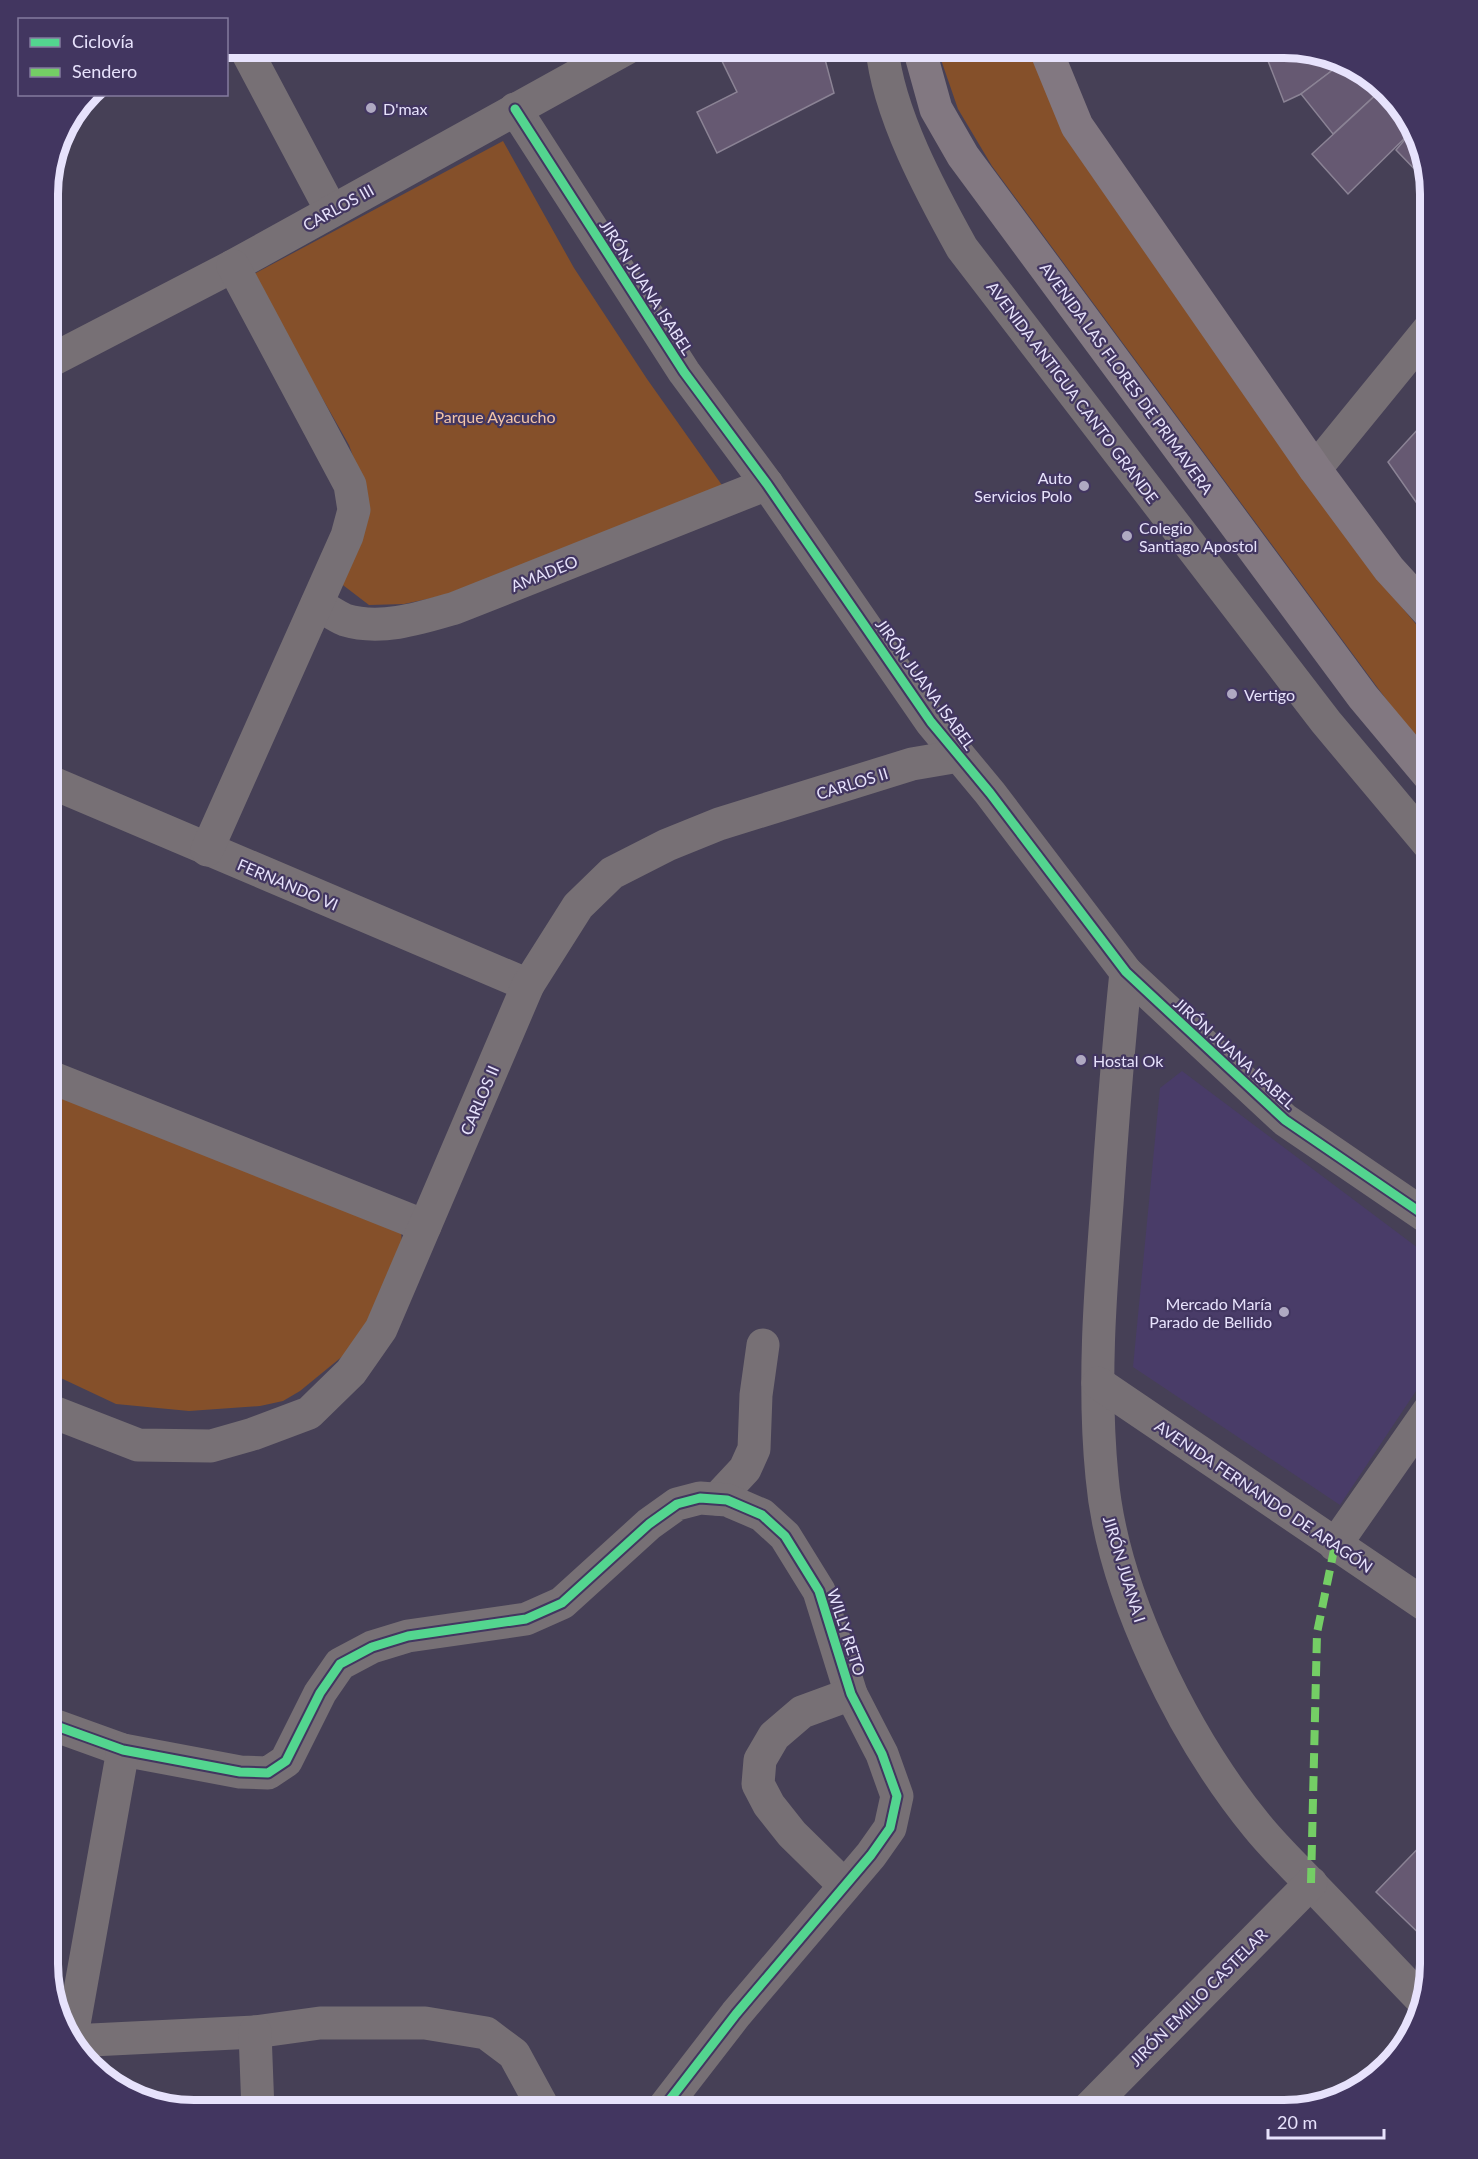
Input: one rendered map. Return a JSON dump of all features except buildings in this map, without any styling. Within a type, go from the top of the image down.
[{"type":"main road","name":"AVENIDA LAS FLORES DE PRIMAVERA","points":[[922,59],[936,109],[963,156],[1363,697],[1420,765]]},
{"type":"main road","points":[[1049,59],[1077,126],[1316,469],[1389,568],[1420,603]]},
{"type":"street","points":[[249,58],[331,210]]},
{"type":"street","name":"CARLOS III","points":[[59,356],[233,266],[608,58]]},
{"type":"street","name":"AVENIDA ANTIGUA CANTO GRANDE","points":[[885,59],[898,110],[925,181],[962,248],[1326,722],[1420,834]]},
{"type":"street","name":"JIRÓN JUANA ISABEL","points":[[515,109],[684,372],[767,484],[931,722],[960,756],[1126,972],[1285,1120],[1420,1212]]},
{"type":"street","points":[[207,849],[347,536],[354,510],[350,485],[233,266]]},
{"type":"street","points":[[1316,469],[1420,340]]},
{"type":"street","name":"AMADEO","points":[[317,604],[345,620],[382,624],[420,618],[456,608],[767,484]]},
{"type":"street","name":"CARLOS II","points":[[58,1414],[138,1445],[211,1446],[253,1434],[309,1413],[351,1372],[381,1329],[528,985],[578,906],[612,873],[668,845],[719,824],[912,764],[960,756]]},
{"type":"street","name":"FERNANDO VI","points":[[59,786],[528,985]]},
{"type":"street","name":"JIRÓN JUANA I","points":[[1126,972],[1099,1308],[1098,1383],[1102,1478],[1111,1531],[1127,1585],[1157,1665],[1186,1721],[1229,1787],[1257,1826],[1416,1994]]},
{"type":"street","points":[[58,1080],[425,1226]]},
{"type":"street","points":[[717,1499],[746,1469],[754,1449],[756,1395],[763,1345]]},
{"type":"street","name":"AVENIDA FERNANDO DE ARAGÓN","points":[[1098,1383],[1420,1601]]},
{"type":"street","points":[[1335,1545],[1420,1422]]},
{"type":"street","name":"WILLY RETO","points":[[123,1750],[240,1772],[268,1773],[286,1761],[320,1693],[340,1664],[372,1647],[408,1636],[526,1619],[562,1603],[649,1524],[676,1504],[700,1498],[727,1500],[762,1515],[785,1536],[819,1591],[850,1694],[882,1754],[897,1796],[890,1828],[871,1855],[736,2014],[670,2100]]},
{"type":"street","points":[[844,1885],[780,1820],[758,1784],[760,1760],[774,1736],[802,1712],[850,1694]]},
{"type":"street","points":[[58,1727],[123,1750],[73,2024]]},
{"type":"street","name":"JIRÓN EMILIO CASTELAR","points":[[1097,2100],[1311,1883]]},
{"type":"street","points":[[83,2040],[255,2032],[332,2023],[425,2023],[486,2033],[514,2054],[539,2100]]},
{"type":"street","points":[[255,2032],[258,2100]]},
{"type":"shaded area","name":"Mercado María Parado de Bellido","points":[[1182,1071],[1420,1250],[1420,1385],[1340,1505],[1133,1367],[1160,1088]]},
{"type":"green space","points":[[941,59],[1036,59],[1370,569],[1420,629],[1420,740],[1400,718],[992,166],[958,109]]},
{"type":"green space","name":"Parque Ayacucho","points":[[503,141],[574,268],[647,379],[724,488],[455,593],[404,604],[369,605],[335,579],[367,495],[349,445],[252,275]]},
{"type":"green space","points":[[58,1090],[401,1231],[403,1257],[375,1315],[344,1355],[300,1391],[283,1401],[260,1406],[189,1411],[116,1404],[58,1377]]},
{"type":"marked path","points":[[1311,1883],[1317,1633],[1335,1545]]},
{"type":"cycle path","points":[[515,109],[684,372],[767,484],[931,722],[990,793],[1126,972],[1285,1120],[1420,1212]]},
{"type":"cycle path","points":[[58,1727],[123,1750],[240,1772],[268,1773],[286,1761],[320,1693],[340,1664],[372,1647],[408,1636],[526,1619],[562,1603],[649,1524],[677,1504],[700,1498],[727,1500],[762,1515],[785,1536],[819,1591],[851,1694],[882,1754],[897,1796],[890,1828],[871,1855],[736,2014],[670,2100]]},
{"type":"place","name":"D'max","points":[[371,108]]},
{"type":"place","name":"Auto Servicios Polo","points":[[1084,486]]},
{"type":"place","name":"Colegio Santiago Apostol","points":[[1127,536]]},
{"type":"place","name":"Vertigo","points":[[1232,694]]},
{"type":"place","name":"Hostal Ok","points":[[1081,1060]]},
{"type":"place","name":"Mercado María Parado de Bellido","points":[[1284,1312]]}]
